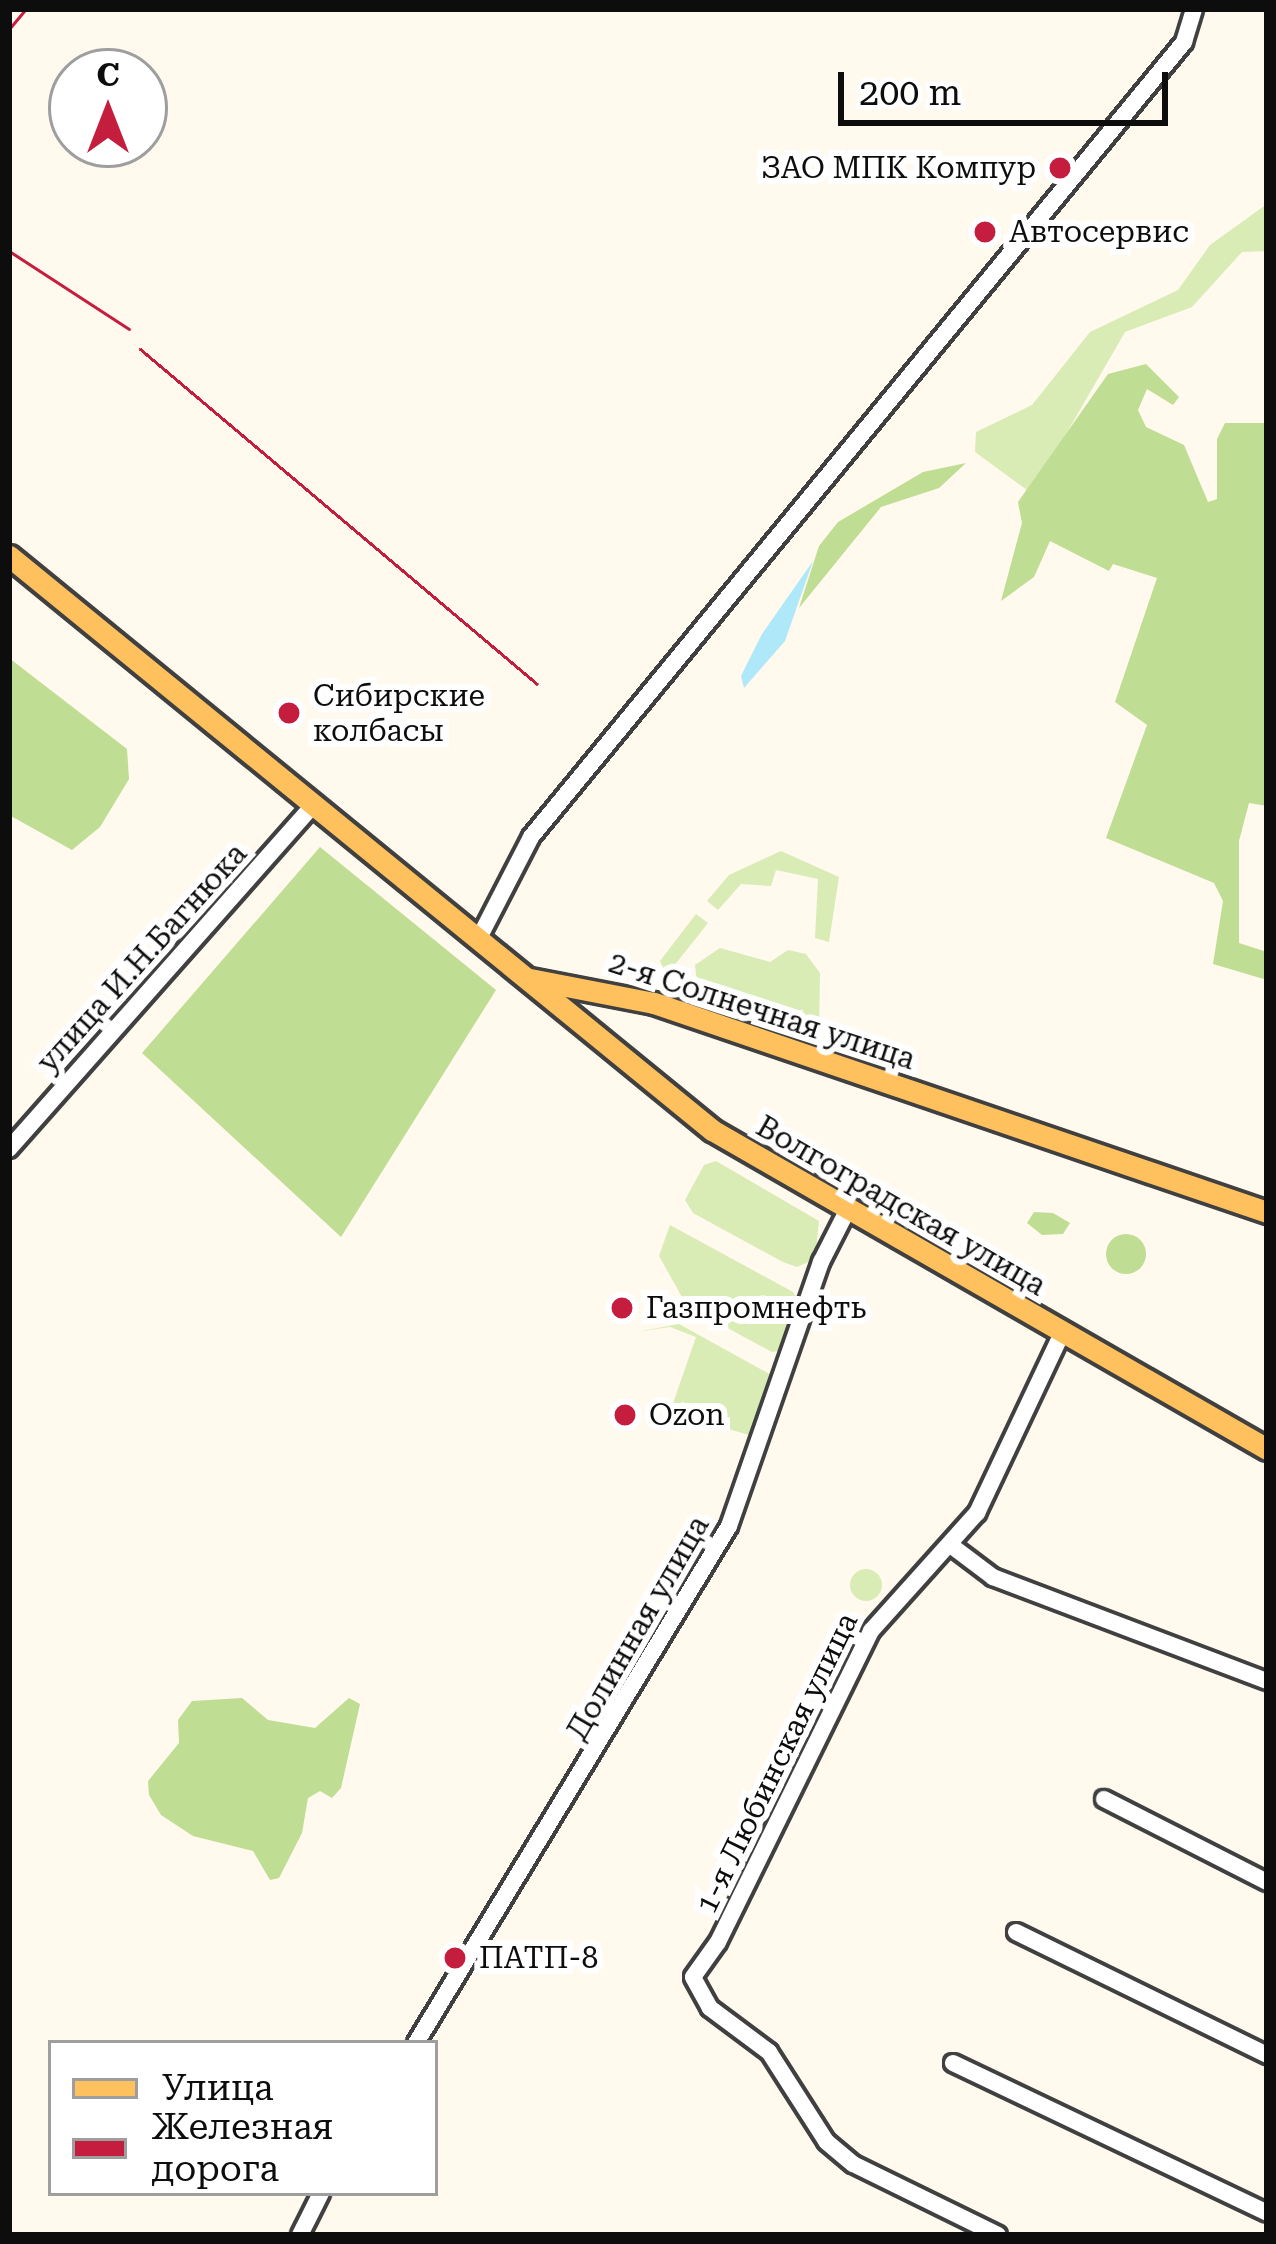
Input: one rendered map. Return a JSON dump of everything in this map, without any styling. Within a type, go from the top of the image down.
[{"type":"main road","points":[[9,556],[529,979]]},
{"type":"main road","name":"Волгоградская улица","points":[[529,979],[712,1130],[1267,1449]]},
{"type":"main road","name":"2-я Солнечная улица","points":[[529,979],[654,1003],[1267,1212]]},
{"type":"street","points":[[480,936],[531,837],[1184,41],[1195,9]]},
{"type":"street","name":"улица И.Н.Багнюка","points":[[9,1149],[314,804]]},
{"type":"street","name":"Долинная улица","points":[[418,2040],[720,1543],[821,1262],[847,1211]]},
{"type":"street","name":"1-я Любинская улица","points":[[998,2235],[853,2164],[826,2141],[769,2052],[710,2008],[693,1977],[718,1942],[881,1614],[953,1546],[1008,1454],[1062,1334]]},
{"type":"street","points":[[953,1546],[993,1577],[1267,1682]]},
{"type":"street","points":[[1104,1799],[1267,1882]]},
{"type":"street","points":[[1016,1932],[1267,2056]]},
{"type":"street","points":[[952,2063],[1267,2213]]},
{"type":"street","points":[[300,2235],[320,2196]]},
{"type":"green space","points":[[1267,204],[1267,251],[1242,252],[1192,307],[1125,332],[1036,486],[1027,490],[975,452],[976,432],[1032,405],[1090,332],[1178,290],[1210,245]]},
{"type":"green space","points":[[1146,364],[1179,397],[1173,405],[1147,389],[1138,410],[1146,427],[1184,445],[1208,502],[1217,499],[1217,439],[1225,423],[1267,423],[1267,806],[1249,803],[1239,841],[1239,943],[1267,952],[1267,980],[1213,964],[1223,901],[1214,883],[1106,838],[1147,725],[1115,702],[1157,578],[1113,564],[1109,571],[1050,541],[1034,577],[1001,601],[1022,523],[1018,502],[1108,374]]},
{"type":"green space","points":[[966,463],[939,488],[881,507],[799,608],[819,546],[838,522],[923,472]]},
{"type":"green space","points":[[9,658],[127,749],[129,779],[100,827],[72,850],[9,815]]},
{"type":"green space","points":[[320,847],[496,990],[341,1237],[142,1053]]},
{"type":"green space","points":[[781,851],[839,877],[829,942],[815,938],[818,879],[776,870],[771,886],[741,884],[718,910],[707,901],[729,875]]},
{"type":"green space","points":[[696,914],[708,923],[673,967],[663,969],[660,961]]},
{"type":"green space","points":[[720,948],[770,962],[788,950],[806,954],[820,973],[819,1029],[803,1037],[679,996],[682,978],[697,982],[695,965]]},
{"type":"green space","points":[[716,1161],[819,1221],[815,1259],[797,1267],[783,1262],[693,1213],[685,1200],[704,1165]]},
{"type":"green space","points":[[1034,1212],[1053,1213],[1070,1223],[1063,1234],[1042,1235],[1027,1223]]},
{"type":"green space","points":[[670,1225],[793,1292],[800,1303],[785,1350],[772,1352],[687,1306],[659,1256]]},
{"type":"green space","points":[[1126,1234],[1140,1240],[1146,1254],[1140,1268],[1126,1274],[1112,1268],[1106,1254],[1112,1240]]},
{"type":"green space","points":[[679,1324],[775,1377],[756,1437],[670,1412],[696,1337],[670,1327],[636,1332]]},
{"type":"green space","points":[[866,1569],[877,1574],[882,1585],[877,1596],[866,1601],[855,1596],[850,1585],[855,1574]]},
{"type":"green space","points":[[242,1698],[268,1720],[315,1728],[349,1698],[360,1704],[341,1788],[332,1798],[320,1791],[308,1798],[302,1833],[279,1878],[270,1880],[253,1851],[193,1836],[161,1815],[149,1795],[148,1781],[179,1743],[178,1720],[192,1701]]},
{"type":"water","points":[[813,561],[785,641],[744,688],[741,676],[762,634]]},
{"type":"railway","points":[[9,29],[26,9]]},
{"type":"railway","points":[[9,251],[129,329]]},
{"type":"railway","points":[[140,349],[537,684]]},
{"type":"place","name":"ЗАО МПК Компур","points":[[1060,168]]},
{"type":"place","name":"Автосервис","points":[[985,232]]},
{"type":"place","name":"Сибирские колбасы","points":[[289,713]]},
{"type":"place","name":"Газпромнефть","points":[[622,1308]]},
{"type":"place","name":"Ozon","points":[[625,1415]]},
{"type":"place","name":"ПАТП-8","points":[[455,1958]]}]
